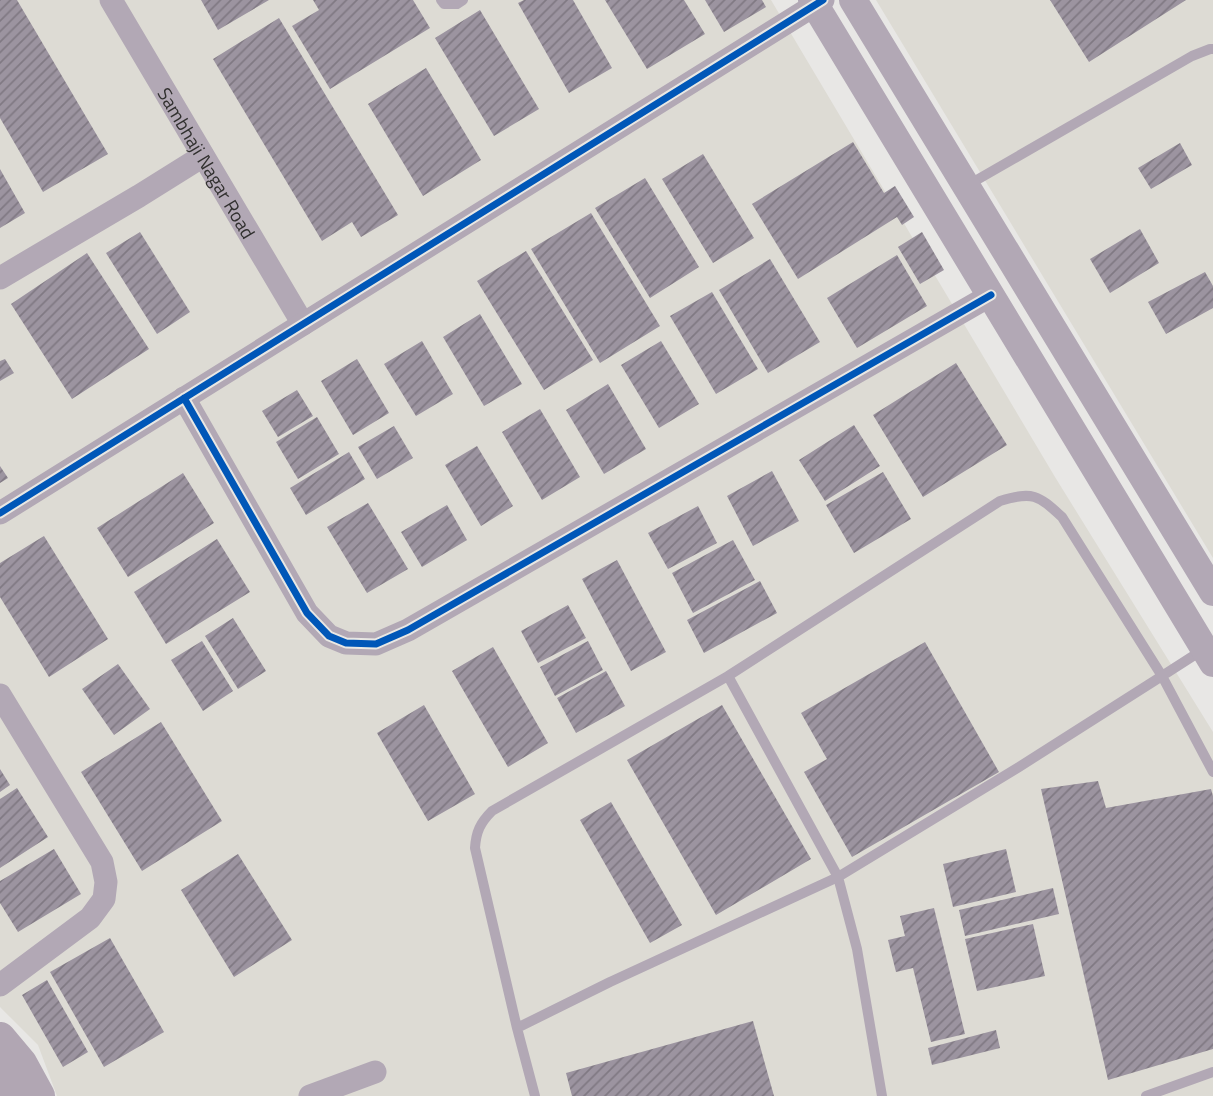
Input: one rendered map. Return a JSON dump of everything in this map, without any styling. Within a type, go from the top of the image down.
[{"type":"main road","points":[[0,1038],[21,1063],[39,1096]]},
{"type":"main road","points":[[0,1073],[11,1096]]},
{"type":"street","name":"Sambhaji Nagar Road","points":[[111,0],[303,324]]},
{"type":"street","points":[[853,0],[1213,592]]},
{"type":"street","points":[[0,513],[817,2],[991,295],[1210,652]]},
{"type":"street","points":[[0,278],[139,197],[203,156]]},
{"type":"street","points":[[184,398],[307,613],[329,636],[346,643],[376,644],[408,630],[991,295]]},
{"type":"street","points":[[0,695],[102,862],[106,882],[104,899],[90,918],[0,985]]},
{"type":"street","points":[[310,1096],[375,1072]]},
{"type":"lane","points":[[441,0],[444,4],[457,4],[463,0]]},
{"type":"lane","points":[[966,186],[1192,56],[1213,49]]},
{"type":"lane","points":[[535,1096],[475,848],[476,833],[482,821],[492,811],[728,676],[1000,501],[1021,494],[1041,498],[1062,517],[1162,676],[1213,772]]},
{"type":"lane","points":[[517,1028],[838,877],[1162,676],[1210,652]]},
{"type":"lane","points":[[728,676],[838,877],[857,949],[882,1096]]},
{"type":"lane","points":[[1146,1096],[1213,1072]]},
{"type":"shaded area","points":[[0,0],[771,0],[1055,477],[1213,732],[1213,1096],[57,1096],[38,1045],[0,1007]]},
{"type":"shaded area","points":[[876,0],[1213,0],[1213,558]]},
{"type":"building","points":[[0,0],[17,0],[108,154],[43,192],[0,118]]},
{"type":"building","points":[[201,0],[269,0],[218,30]]},
{"type":"building","points":[[313,0],[413,0],[430,28],[330,89],[292,26],[319,10]]},
{"type":"building","points":[[524,0],[573,0],[612,68],[569,93],[518,3]]},
{"type":"building","points":[[605,0],[684,0],[705,34],[647,69]]},
{"type":"building","points":[[705,0],[762,0],[766,7],[724,32]]},
{"type":"building","points":[[1050,0],[1186,0],[1089,62]]},
{"type":"building","points":[[480,10],[539,109],[494,136],[435,38]]},
{"type":"building","points":[[279,18],[398,215],[361,237],[352,222],[322,241],[213,59]]},
{"type":"building","points":[[426,68],[481,160],[423,196],[368,104]]},
{"type":"building","points":[[853,142],[884,193],[895,186],[914,217],[902,225],[897,217],[798,279],[752,204]]},
{"type":"building","points":[[1180,143],[1192,165],[1151,189],[1138,168]]},
{"type":"building","points":[[703,154],[754,238],[713,263],[662,179]]},
{"type":"building","points":[[0,169],[25,213],[0,228]]},
{"type":"building","points":[[645,178],[699,267],[650,298],[595,208]]},
{"type":"building","points":[[591,213],[660,326],[600,363],[531,249]]},
{"type":"building","points":[[1140,229],[1159,263],[1110,293],[1090,259]]},
{"type":"building","points":[[140,232],[190,312],[157,334],[106,253]]},
{"type":"building","points":[[922,232],[944,270],[920,284],[898,247]]},
{"type":"building","points":[[526,251],[593,360],[544,390],[477,281]]},
{"type":"building","points":[[87,253],[149,349],[72,399],[11,304]]},
{"type":"building","points":[[897,255],[927,306],[857,348],[827,298]]},
{"type":"building","points":[[770,259],[820,342],[768,373],[719,290]]},
{"type":"building","points":[[1205,272],[1213,286],[1213,308],[1166,334],[1148,302]]},
{"type":"building","points":[[712,292],[758,369],[716,394],[670,316]]},
{"type":"building","points":[[480,314],[522,384],[484,406],[443,337]]},
{"type":"building","points":[[422,341],[453,394],[416,416],[384,364]]},
{"type":"building","points":[[661,341],[699,404],[659,428],[621,365]]},
{"type":"building","points":[[5,359],[14,373],[0,381],[0,361]]},
{"type":"building","points":[[357,359],[389,413],[353,435],[321,381]]},
{"type":"building","points":[[956,363],[1007,445],[923,497],[873,415]]},
{"type":"building","points":[[608,384],[646,449],[604,474],[566,410]]},
{"type":"building","points":[[297,390],[313,416],[278,437],[262,411]]},
{"type":"building","points":[[540,409],[580,477],[542,500],[502,432]]},
{"type":"building","points":[[317,417],[339,454],[298,479],[276,442]]},
{"type":"building","points":[[854,425],[880,466],[825,501],[799,460]]},
{"type":"building","points":[[394,426],[413,458],[377,479],[358,447]]},
{"type":"building","points":[[477,446],[513,506],[481,526],[445,465]]},
{"type":"building","points":[[349,452],[365,479],[306,515],[290,488]]},
{"type":"building","points":[[0,466],[8,478],[0,483]]},
{"type":"building","points":[[772,471],[799,521],[753,546],[727,496]]},
{"type":"building","points":[[883,472],[911,519],[854,553],[826,505]]},
{"type":"building","points":[[183,473],[214,523],[128,577],[97,528]]},
{"type":"building","points":[[368,503],[408,569],[367,593],[327,527]]},
{"type":"building","points":[[447,505],[467,540],[422,567],[401,532]]},
{"type":"building","points":[[698,506],[717,543],[668,569],[648,533]]},
{"type":"building","points":[[44,536],[108,639],[49,677],[0,597],[0,563]]},
{"type":"building","points":[[217,539],[250,592],[166,644],[134,592]]},
{"type":"building","points":[[733,540],[755,580],[693,613],[672,573]]},
{"type":"building","points":[[617,560],[666,652],[631,671],[582,579]]},
{"type":"building","points":[[760,581],[777,613],[704,653],[687,620]]},
{"type":"building","points":[[568,605],[586,638],[538,663],[521,631]]},
{"type":"building","points":[[233,618],[266,671],[238,689],[205,636]]},
{"type":"building","points":[[202,641],[233,691],[203,711],[171,660]]},
{"type":"building","points":[[588,641],[603,670],[555,696],[540,667]]},
{"type":"building","points":[[925,642],[999,772],[852,857],[804,772],[827,759],[801,713]]},
{"type":"building","points":[[493,647],[548,743],[508,767],[452,671]]},
{"type":"building","points":[[118,664],[150,709],[114,735],[82,689]]},
{"type":"building","points":[[606,671],[625,706],[576,733],[557,698]]},
{"type":"building","points":[[424,705],[475,794],[428,821],[377,733]]},
{"type":"building","points":[[722,705],[811,859],[716,915],[627,760]]},
{"type":"building","points":[[161,722],[222,821],[142,871],[81,772]]},
{"type":"building","points":[[0,769],[10,785],[0,792]]},
{"type":"building","points":[[1098,781],[1106,808],[1211,789],[1213,796],[1213,1049],[1108,1080],[1041,789]]},
{"type":"building","points":[[17,788],[48,837],[0,868],[0,799]]},
{"type":"building","points":[[611,802],[682,925],[650,943],[580,820]]},
{"type":"building","points":[[54,849],[81,894],[18,932],[0,903],[0,881]]},
{"type":"building","points":[[1006,849],[1016,892],[953,907],[943,864]]},
{"type":"building","points":[[238,854],[292,940],[234,977],[181,890]]},
{"type":"building","points":[[1053,888],[1059,914],[965,936],[959,910]]},
{"type":"building","points":[[934,908],[965,1034],[931,1042],[913,968],[896,972],[888,940],[905,936],[900,916]]},
{"type":"building","points":[[1033,924],[1045,976],[977,991],[965,939]]},
{"type":"building","points":[[110,938],[164,1032],[104,1067],[50,972]]},
{"type":"building","points":[[47,980],[88,1052],[63,1067],[22,995]]},
{"type":"building","points":[[753,1021],[774,1096],[572,1096],[566,1073]]},
{"type":"building","points":[[996,1030],[1000,1048],[932,1065],[928,1048]]},
{"type":"cycle path","points":[[0,513],[823,0]]},
{"type":"cycle path","points":[[184,398],[307,613],[329,636],[346,643],[376,644],[408,630],[991,295]]}]
